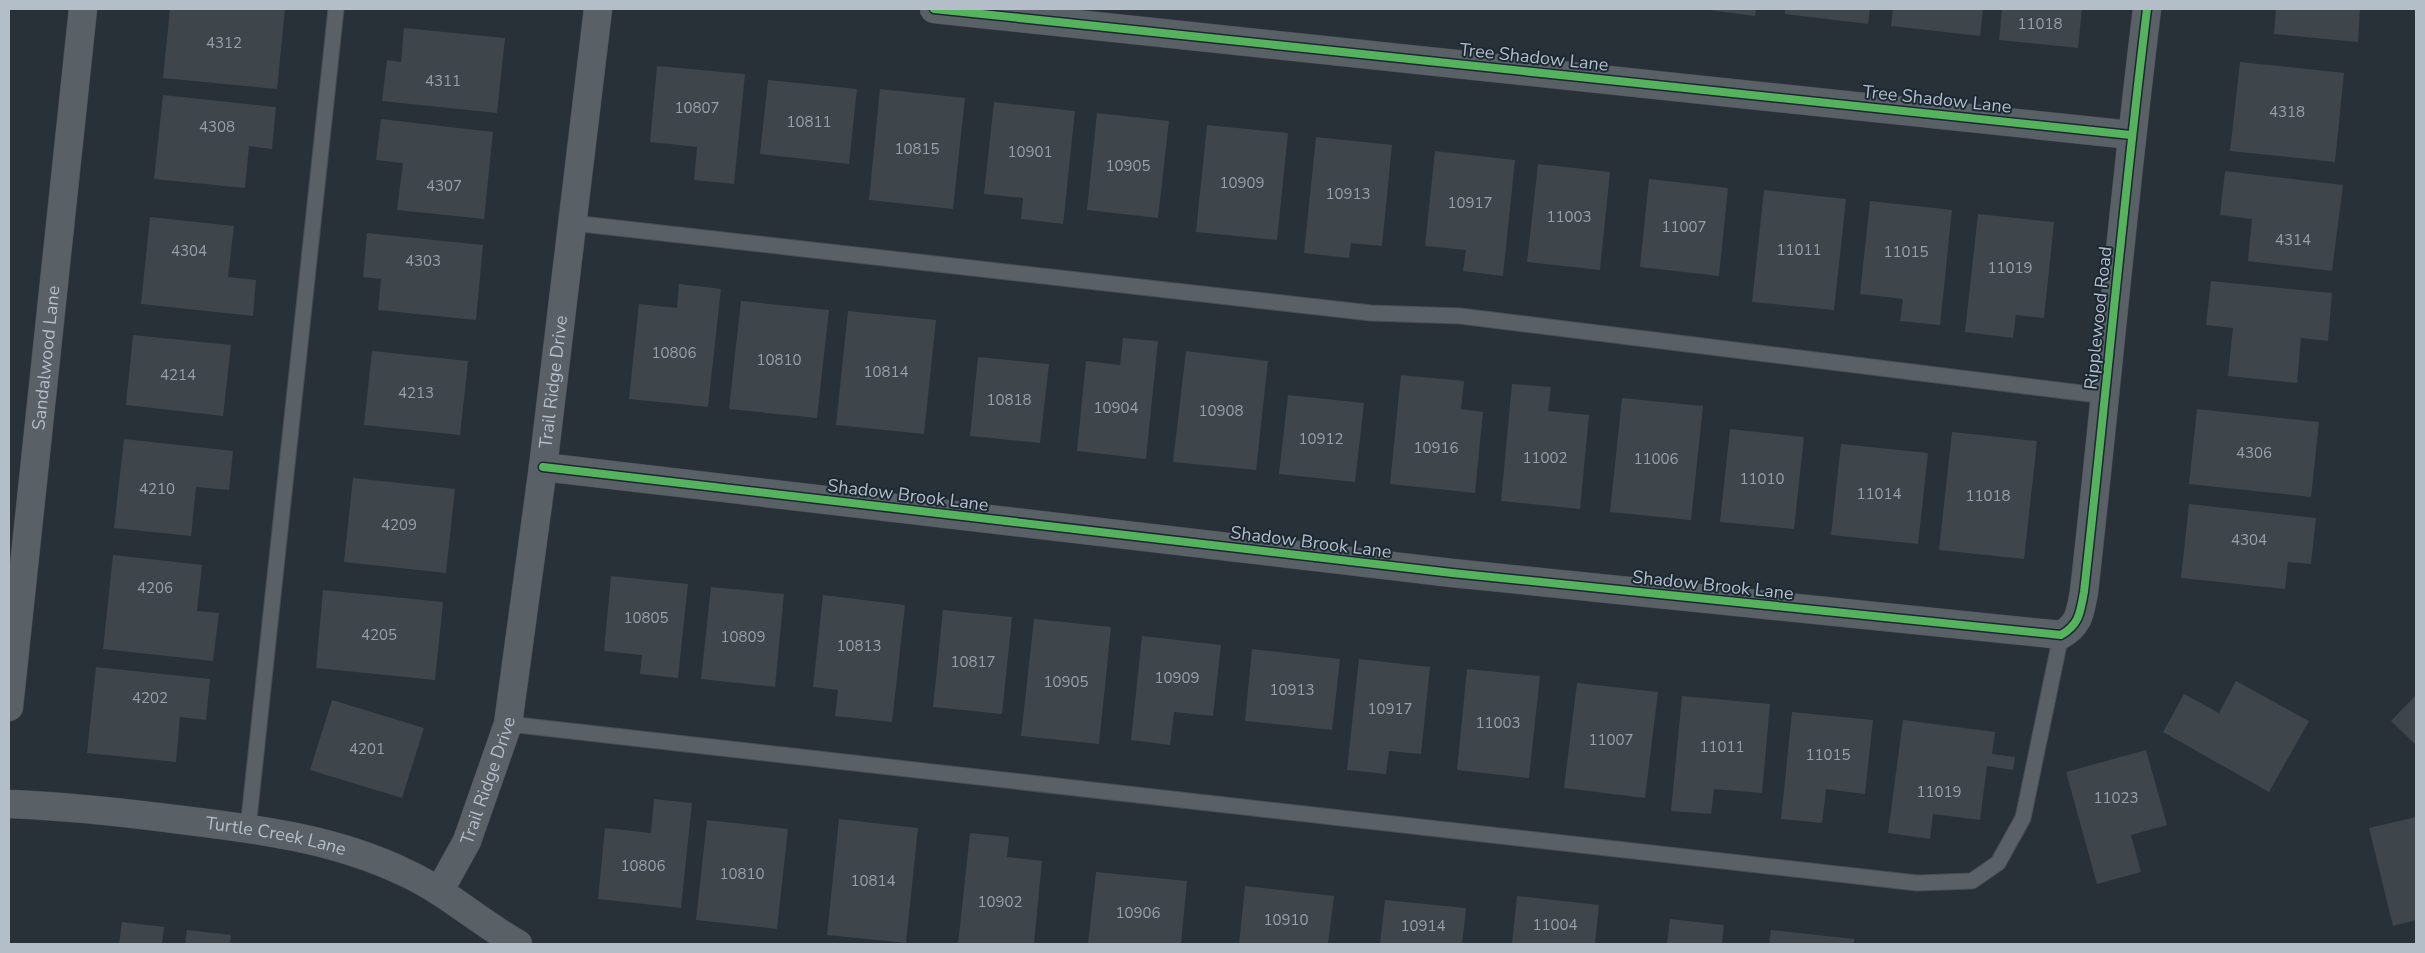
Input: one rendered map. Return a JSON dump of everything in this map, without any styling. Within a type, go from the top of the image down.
[{"type":"street","name":"Sandalwood Lane","points":[[9,707],[83,9]]},
{"type":"street","name":"Trail Ridge Drive","points":[[440,890],[467,841],[508,724],[543,467],[598,9]]},
{"type":"street","name":"Tree Shadow Lane","points":[[934,9],[2131,135]]},
{"type":"street","name":"Ripplewood Road","points":[[2068,632],[2079,616],[2084,592],[2106,396],[2131,135],[2147,9]]},
{"type":"street","name":"Shadow Brook Lane","points":[[543,467],[1452,573],[2068,632]]},
{"type":"street","name":"Turtle Creek Lane","points":[[9,804],[77,807],[248,828],[324,843],[367,856],[440,890],[518,944]]},
{"type":"lane","points":[[248,828],[336,9]]},
{"type":"lane","points":[[573,223],[1362,312],[1460,316],[2106,396]]},
{"type":"lane","points":[[508,724],[1917,883],[1972,882],[1998,863],[2022,818],[2068,632]]},
{"type":"building","points":[[170,9],[285,9],[277,89],[163,78]]},
{"type":"building","points":[[1702,9],[1756,9],[1755,16]]},
{"type":"building","points":[[1785,9],[1870,9],[1868,24],[1785,14]]},
{"type":"building","points":[[1893,9],[1983,9],[1980,36],[1891,26]]},
{"type":"building","points":[[2002,9],[2082,9],[2078,48],[1999,40]]},
{"type":"building","points":[[2276,9],[2360,9],[2358,42],[2274,34]]},
{"type":"building","points":[[404,28],[505,38],[497,113],[382,101],[387,60],[401,62]]},
{"type":"building","points":[[2240,62],[2344,73],[2335,162],[2230,151]]},
{"type":"building","points":[[657,66],[745,74],[734,184],[694,180],[697,147],[650,142]]},
{"type":"building","points":[[768,80],[857,89],[849,164],[760,154]]},
{"type":"building","points":[[880,89],[965,98],[953,209],[869,200]]},
{"type":"building","points":[[163,95],[276,107],[272,149],[249,146],[245,188],[154,179]]},
{"type":"building","points":[[994,102],[1075,111],[1063,224],[1021,219],[1023,198],[984,194]]},
{"type":"building","points":[[1097,113],[1169,121],[1158,218],[1087,210]]},
{"type":"building","points":[[381,119],[493,132],[484,219],[397,210],[403,163],[376,160]]},
{"type":"building","points":[[1207,125],[1288,133],[1277,240],[1196,232]]},
{"type":"building","points":[[1316,137],[1392,145],[1382,246],[1351,243],[1349,258],[1304,253]]},
{"type":"building","points":[[1435,151],[1515,160],[1503,276],[1463,271],[1466,250],[1425,246]]},
{"type":"building","points":[[1538,164],[1610,172],[1600,270],[1527,262]]},
{"type":"building","points":[[2225,171],[2343,185],[2332,271],[2248,261],[2252,219],[2220,215]]},
{"type":"building","points":[[1649,179],[1728,188],[1719,276],[1640,267]]},
{"type":"building","points":[[1764,190],[1846,199],[1834,310],[1752,302]]},
{"type":"building","points":[[1870,201],[1952,210],[1940,325],[1900,321],[1903,299],[1860,294]]},
{"type":"building","points":[[1978,214],[2054,222],[2044,318],[2016,315],[2013,338],[1965,332]]},
{"type":"building","points":[[150,217],[234,226],[228,277],[256,280],[253,316],[141,304]]},
{"type":"building","points":[[367,233],[483,245],[476,320],[378,310],[381,279],[363,277]]},
{"type":"building","points":[[2211,281],[2332,293],[2328,341],[2301,338],[2297,383],[2228,376],[2233,328],[2206,325]]},
{"type":"building","points":[[679,284],[721,289],[708,407],[629,399],[639,304],[677,308]]},
{"type":"building","points":[[741,301],[829,310],[817,418],[729,409]]},
{"type":"building","points":[[848,311],[936,320],[924,434],[836,425]]},
{"type":"building","points":[[133,335],[231,345],[223,416],[126,405]]},
{"type":"building","points":[[1123,338],[1158,341],[1146,459],[1077,451],[1086,361],[1120,365]]},
{"type":"building","points":[[372,351],[468,361],[460,435],[364,425]]},
{"type":"building","points":[[1186,351],[1268,361],[1256,470],[1173,462]]},
{"type":"building","points":[[978,357],[1049,364],[1040,443],[970,436]]},
{"type":"building","points":[[1401,375],[1464,381],[1461,409],[1483,412],[1475,493],[1390,484]]},
{"type":"building","points":[[1512,384],[1551,387],[1548,411],[1589,415],[1580,509],[1501,501]]},
{"type":"building","points":[[1288,395],[1364,403],[1355,482],[1279,474]]},
{"type":"building","points":[[1622,398],[1703,406],[1691,520],[1610,512]]},
{"type":"building","points":[[2197,409],[2319,422],[2311,497],[2189,484]]},
{"type":"building","points":[[1730,429],[1804,437],[1794,529],[1720,522]]},
{"type":"building","points":[[1952,432],[2037,441],[2024,559],[1939,550]]},
{"type":"building","points":[[124,439],[233,451],[229,490],[196,487],[191,536],[114,528]]},
{"type":"building","points":[[1841,444],[1928,453],[1918,544],[1831,535]]},
{"type":"building","points":[[353,478],[455,489],[446,573],[344,562]]},
{"type":"building","points":[[2189,504],[2316,518],[2311,564],[2288,562],[2285,589],[2181,578]]},
{"type":"building","points":[[113,555],[202,565],[197,611],[219,613],[213,661],[103,649]]},
{"type":"building","points":[[611,576],[688,584],[678,678],[640,674],[642,655],[604,651]]},
{"type":"building","points":[[711,587],[784,594],[775,687],[701,679]]},
{"type":"building","points":[[323,590],[443,602],[435,680],[316,668]]},
{"type":"building","points":[[823,595],[905,605],[892,722],[835,716],[838,690],[813,687]]},
{"type":"building","points":[[943,610],[1012,617],[1002,714],[933,707]]},
{"type":"building","points":[[1034,619],[1111,627],[1099,744],[1021,736]]},
{"type":"building","points":[[1142,636],[1221,645],[1213,716],[1174,712],[1170,745],[1131,740]]},
{"type":"building","points":[[1252,649],[1340,659],[1332,730],[1245,721]]},
{"type":"building","points":[[1359,659],[1430,667],[1421,754],[1389,751],[1386,774],[1347,770]]},
{"type":"building","points":[[96,667],[210,679],[206,720],[180,717],[176,762],[87,753]]},
{"type":"building","points":[[1467,669],[1540,676],[1529,778],[1457,770]]},
{"type":"building","points":[[2236,681],[2309,721],[2269,792],[2163,732],[2184,694],[2219,713]]},
{"type":"building","points":[[1577,683],[1658,692],[1645,798],[1564,788]]},
{"type":"building","points":[[2416,695],[2416,745],[2391,721]]},
{"type":"building","points":[[1682,696],[1770,704],[1762,793],[1714,789],[1711,814],[1671,811]]},
{"type":"building","points":[[332,700],[424,728],[402,798],[310,770]]},
{"type":"building","points":[[1792,712],[1873,720],[1865,794],[1826,789],[1822,823],[1781,819]]},
{"type":"building","points":[[1903,720],[1995,732],[1992,754],[2015,757],[2013,770],[1987,766],[1980,820],[1933,814],[1930,839],[1888,833]]},
{"type":"building","points":[[2146,750],[2167,825],[2131,835],[2141,872],[2097,884],[2066,772]]},
{"type":"building","points":[[654,799],[692,803],[681,908],[598,899],[605,828],[651,833]]},
{"type":"building","points":[[2416,817],[2416,920],[2393,926],[2369,828]]},
{"type":"building","points":[[839,819],[918,828],[906,943],[827,935]]},
{"type":"building","points":[[707,820],[788,829],[777,929],[696,920]]},
{"type":"building","points":[[970,833],[1009,837],[1007,857],[1042,861],[1034,944],[958,944]]},
{"type":"building","points":[[1096,872],[1187,881],[1181,944],[1088,944]]},
{"type":"building","points":[[1245,886],[1334,896],[1328,944],[1239,944]]},
{"type":"building","points":[[1517,896],[1599,905],[1595,944],[1512,944]]},
{"type":"building","points":[[1385,900],[1466,908],[1462,944],[1380,944]]},
{"type":"building","points":[[1670,919],[1724,925],[1722,944],[1667,944]]},
{"type":"building","points":[[122,922],[164,927],[162,944],[119,944]]},
{"type":"building","points":[[187,930],[231,935],[230,944],[185,944]]},
{"type":"building","points":[[1771,930],[1854,939],[1854,944],[1769,944]]},
{"type":"cycle path","points":[[934,9],[2131,135]]},
{"type":"cycle path","points":[[543,467],[1452,573],[2061,635],[2076,622],[2084,592],[2147,9]]}]
